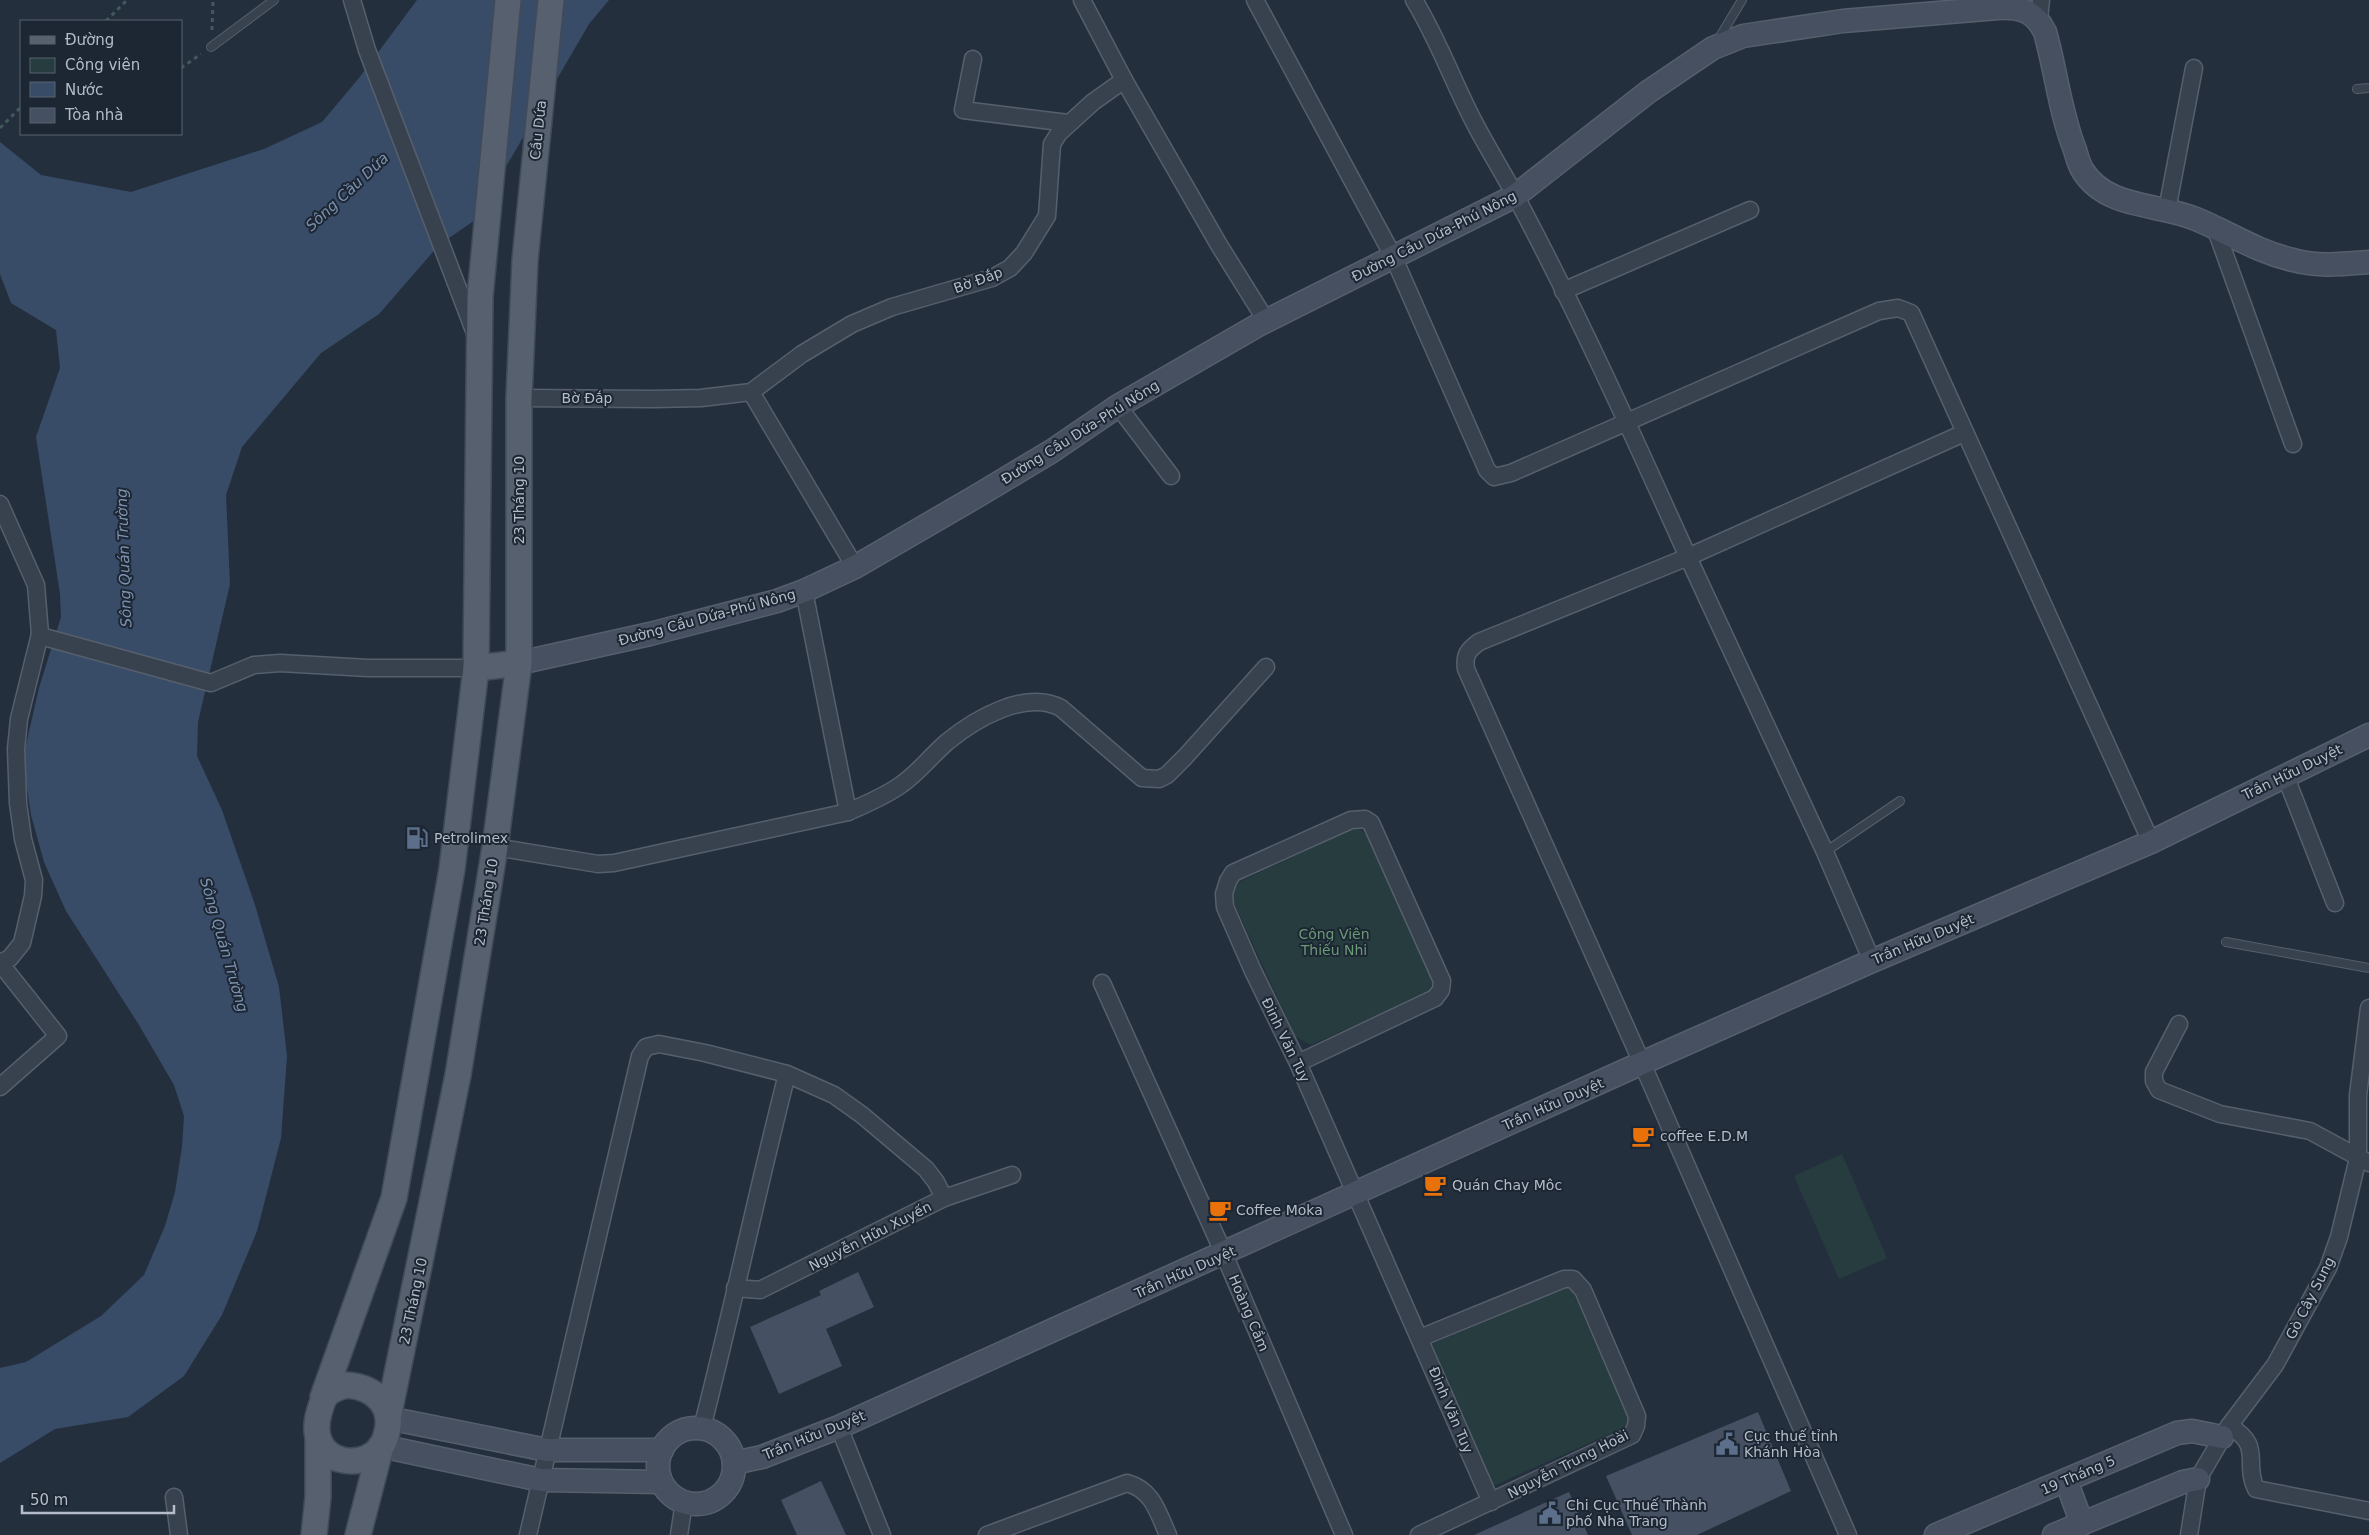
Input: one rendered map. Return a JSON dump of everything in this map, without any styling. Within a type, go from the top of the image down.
[{"type":"main road","points":[[314,1535],[318,1497],[317,1420],[323,1397],[394,1198],[452,869],[476,668],[479,344],[483,257],[508,0]]},
{"type":"main road","name":"Cầu Dứa","points":[[525,260],[551,0]]},
{"type":"main road","name":"23 Tháng 10","points":[[388,1418],[443,1154],[495,847],[519,663],[519,398],[525,260]]},
{"type":"main road","points":[[476,668],[519,663]]},
{"type":"main road","points":[[323,1397],[333,1389],[346,1385],[359,1386],[376,1395],[385,1406],[388,1418],[358,1535]]},
{"type":"main road","points":[[318,1442],[326,1452],[343,1460],[356,1461],[369,1457],[381,1446]]},
{"type":"street","points":[[352,0],[367,50],[479,344]]},
{"type":"street","points":[[1082,0],[1124,80],[1267,322]]},
{"type":"street","points":[[1255,0],[1393,256],[1487,470],[1494,477],[1511,473],[1879,311],[1898,308],[1911,313],[2151,842]]},
{"type":"street","points":[[1414,0],[1429,25],[1473,120],[1515,196],[1627,422],[1825,852],[1872,961]]},
{"type":"street","name":"Đường Cầu Dứa-Phú Nông","points":[[519,663],[650,634],[777,601],[804,591],[855,567],[1035,461],[1118,406],[1267,322],[1393,256],[1515,196],[1648,92],[1713,48],[1743,36],[1862,20],[2011,8],[2028,12],[2040,9],[2069,135],[2082,170],[2096,188],[2131,203],[2195,218],[2249,246],[2294,261],[2331,265],[2369,262]]},
{"type":"street","points":[[973,59],[962,110],[1068,123]]},
{"type":"street","points":[[2167,210],[2194,68]]},
{"type":"street","name":"Bờ Đắp","points":[[519,398],[701,398],[751,392],[802,354],[852,324],[892,307],[992,278],[1010,268],[1024,253],[1047,216],[1052,144],[1068,123],[1124,80]]},
{"type":"street","points":[[1563,291],[1750,210]]},
{"type":"street","points":[[2216,230],[2292,444]]},
{"type":"street","points":[[751,392],[855,567]]},
{"type":"street","points":[[1118,406],[1171,476]]},
{"type":"street","points":[[1848,1535],[1642,1063],[1466,669],[1465,660],[1468,650],[1479,642],[1688,557],[1964,433]]},
{"type":"street","points":[[0,504],[36,585],[42,635],[18,719],[16,749],[18,802],[23,839],[34,880],[33,896],[22,943],[10,958],[0,963],[58,1036],[0,1087]]},
{"type":"street","points":[[804,591],[848,812]]},
{"type":"street","points":[[42,635],[211,683],[254,665],[280,663],[368,668],[476,668]]},
{"type":"street","points":[[495,847],[598,864],[614,863],[848,812],[872,802],[902,785],[947,743],[976,722],[1029,701],[1046,702],[1061,708],[1142,778],[1159,779],[1167,775],[1185,757],[1266,666]]},
{"type":"street","name":"Trần Hữu Duyệt","points":[[734,1463],[762,1457],[839,1427],[1642,1063],[1872,961],[2151,842],[2369,735]]},
{"type":"street","points":[[2285,776],[2335,903]]},
{"type":"street","name":"Đinh Văn Tuy","points":[[1298,1063],[1435,998],[1441,990],[1442,981],[1371,823],[1365,819],[1351,820],[1233,873],[1226,887],[1225,908],[1253,971],[1298,1063],[1491,1502]]},
{"type":"street","name":"Hoàng Cầm","points":[[1102,983],[1224,1254],[1344,1535]]},
{"type":"street","name":"Gò Cây Sung","points":[[2189,1535],[2198,1479],[2226,1432],[2274,1365],[2328,1268],[2340,1237],[2363,1161],[2358,1095],[2369,1008]]},
{"type":"street","points":[[2179,1024],[2154,1072],[2154,1081],[2159,1090],[2220,1114],[2310,1131],[2363,1161]]},
{"type":"street","name":"Nguyễn Hữu Xuyến","points":[[528,1535],[640,1056],[646,1048],[659,1044],[705,1053],[787,1074],[834,1095],[862,1115],[926,1169],[936,1182],[944,1198],[760,1290],[735,1288]]},
{"type":"street","points":[[702,1428],[787,1074]]},
{"type":"street","points":[[944,1198],[1012,1176]]},
{"type":"street","name":"Nguyễn Trung Hoài","points":[[1420,1338],[1564,1279],[1577,1281],[1583,1290],[1637,1416],[1636,1426],[1632,1435],[1420,1535]]},
{"type":"street","points":[[388,1418],[547,1450],[662,1450]]},
{"type":"street","points":[[839,1427],[882,1535]]},
{"type":"street","points":[[690,1428],[702,1428],[714,1432],[724,1440],[731,1450],[734,1463],[728,1486],[720,1496],[697,1504],[675,1498],[661,1482],[658,1460],[668,1439],[678,1432],[690,1428]]},
{"type":"street","name":"19 Tháng 5","points":[[1936,1535],[2178,1433],[2192,1431],[2226,1432]]},
{"type":"street","points":[[2226,1432],[2240,1432],[2248,1442],[2252,1454],[2252,1480],[2256,1489],[2369,1510]]},
{"type":"street","points":[[381,1446],[541,1480],[661,1482]]},
{"type":"street","points":[[2054,1535],[2183,1482],[2198,1479]]},
{"type":"street","points":[[2066,1480],[2082,1524]]},
{"type":"street","points":[[987,1535],[1127,1483],[1138,1486],[1148,1494],[1168,1535]]},
{"type":"street","points":[[174,1497],[179,1535]]},
{"type":"street","points":[[300,1535],[318,1497]]},
{"type":"street","points":[[679,1535],[684,1502]]},
{"type":"street","points":[[365,1508],[365,1535]]},
{"type":"lane","points":[[211,47],[274,0]]},
{"type":"lane","points":[[1713,48],[1742,0]]},
{"type":"lane","points":[[2357,89],[2369,88]]},
{"type":"lane","points":[[1825,852],[1900,801]]},
{"type":"lane","points":[[2226,942],[2369,968]]},
{"type":"path","points":[[107,20],[127,0]]},
{"type":"path","points":[[0,128],[20,108]]},
{"type":"green space","name":"Công Viên Thiếu Nhi","points":[[1358,827],[1367,836],[1434,982],[1431,992],[1310,1045],[1295,1036],[1234,903],[1232,894],[1239,882]]},
{"type":"green space","points":[[1842,1154],[1887,1258],[1839,1279],[1794,1176]]},
{"type":"green space","points":[[1567,1287],[1573,1292],[1629,1419],[1625,1427],[1493,1486],[1432,1344]]},
{"type":"water","points":[[417,0],[609,0],[589,24],[475,220],[439,245],[379,314],[321,353],[242,447],[226,495],[230,584],[198,722],[197,756],[222,810],[255,905],[279,987],[287,1056],[281,1138],[257,1231],[222,1315],[184,1376],[128,1417],[55,1429],[0,1463],[0,1368],[26,1362],[101,1316],[144,1275],[165,1226],[175,1192],[182,1147],[184,1116],[174,1085],[139,1025],[66,911],[44,862],[31,815],[25,775],[25,749],[39,688],[61,617],[60,594],[36,437],[60,368],[56,330],[11,303],[0,274],[0,142],[41,175],[131,192],[264,149],[322,122],[359,78]]},
{"type":"building","points":[[858,1272],[874,1307],[826,1329],[842,1366],[779,1394],[750,1327],[821,1295],[819,1291]]},
{"type":"building","name":"Cục thuế tỉnh Khánh Hòa","points":[[1758,1412],[1791,1491],[1697,1535],[1632,1535],[1606,1476]]},
{"type":"building","points":[[821,1481],[846,1535],[797,1535],[781,1500]]},
{"type":"building","name":"Chi Cục Thuế Thành phố Nha Trang","points":[[1569,1492],[1588,1535],[1474,1535]]},
{"type":"place","name":"Petrolimex","points":[[417,838]]},
{"type":"place","name":"coffee E.D.M","points":[[1643,1136]]},
{"type":"place","name":"Quán Chay Môc","points":[[1435,1185]]},
{"type":"place","name":"Coffee Moka","points":[[1220,1210]]},
{"type":"place","name":"Cục thuế tỉnh Khánh Hòa","points":[[1727,1444]]},
{"type":"place","name":"Chi Cục Thuế Thành phố Nha Trang","points":[[1550,1513]]},
{"type":"water label","name":"Sông Cầu Dứa","points":[[347,192]]},
{"type":"water label","name":"Sông Quán Trường","points":[[124,558]]},
{"type":"water label","name":"Sông Quán Trường","points":[[224,945]]}]
